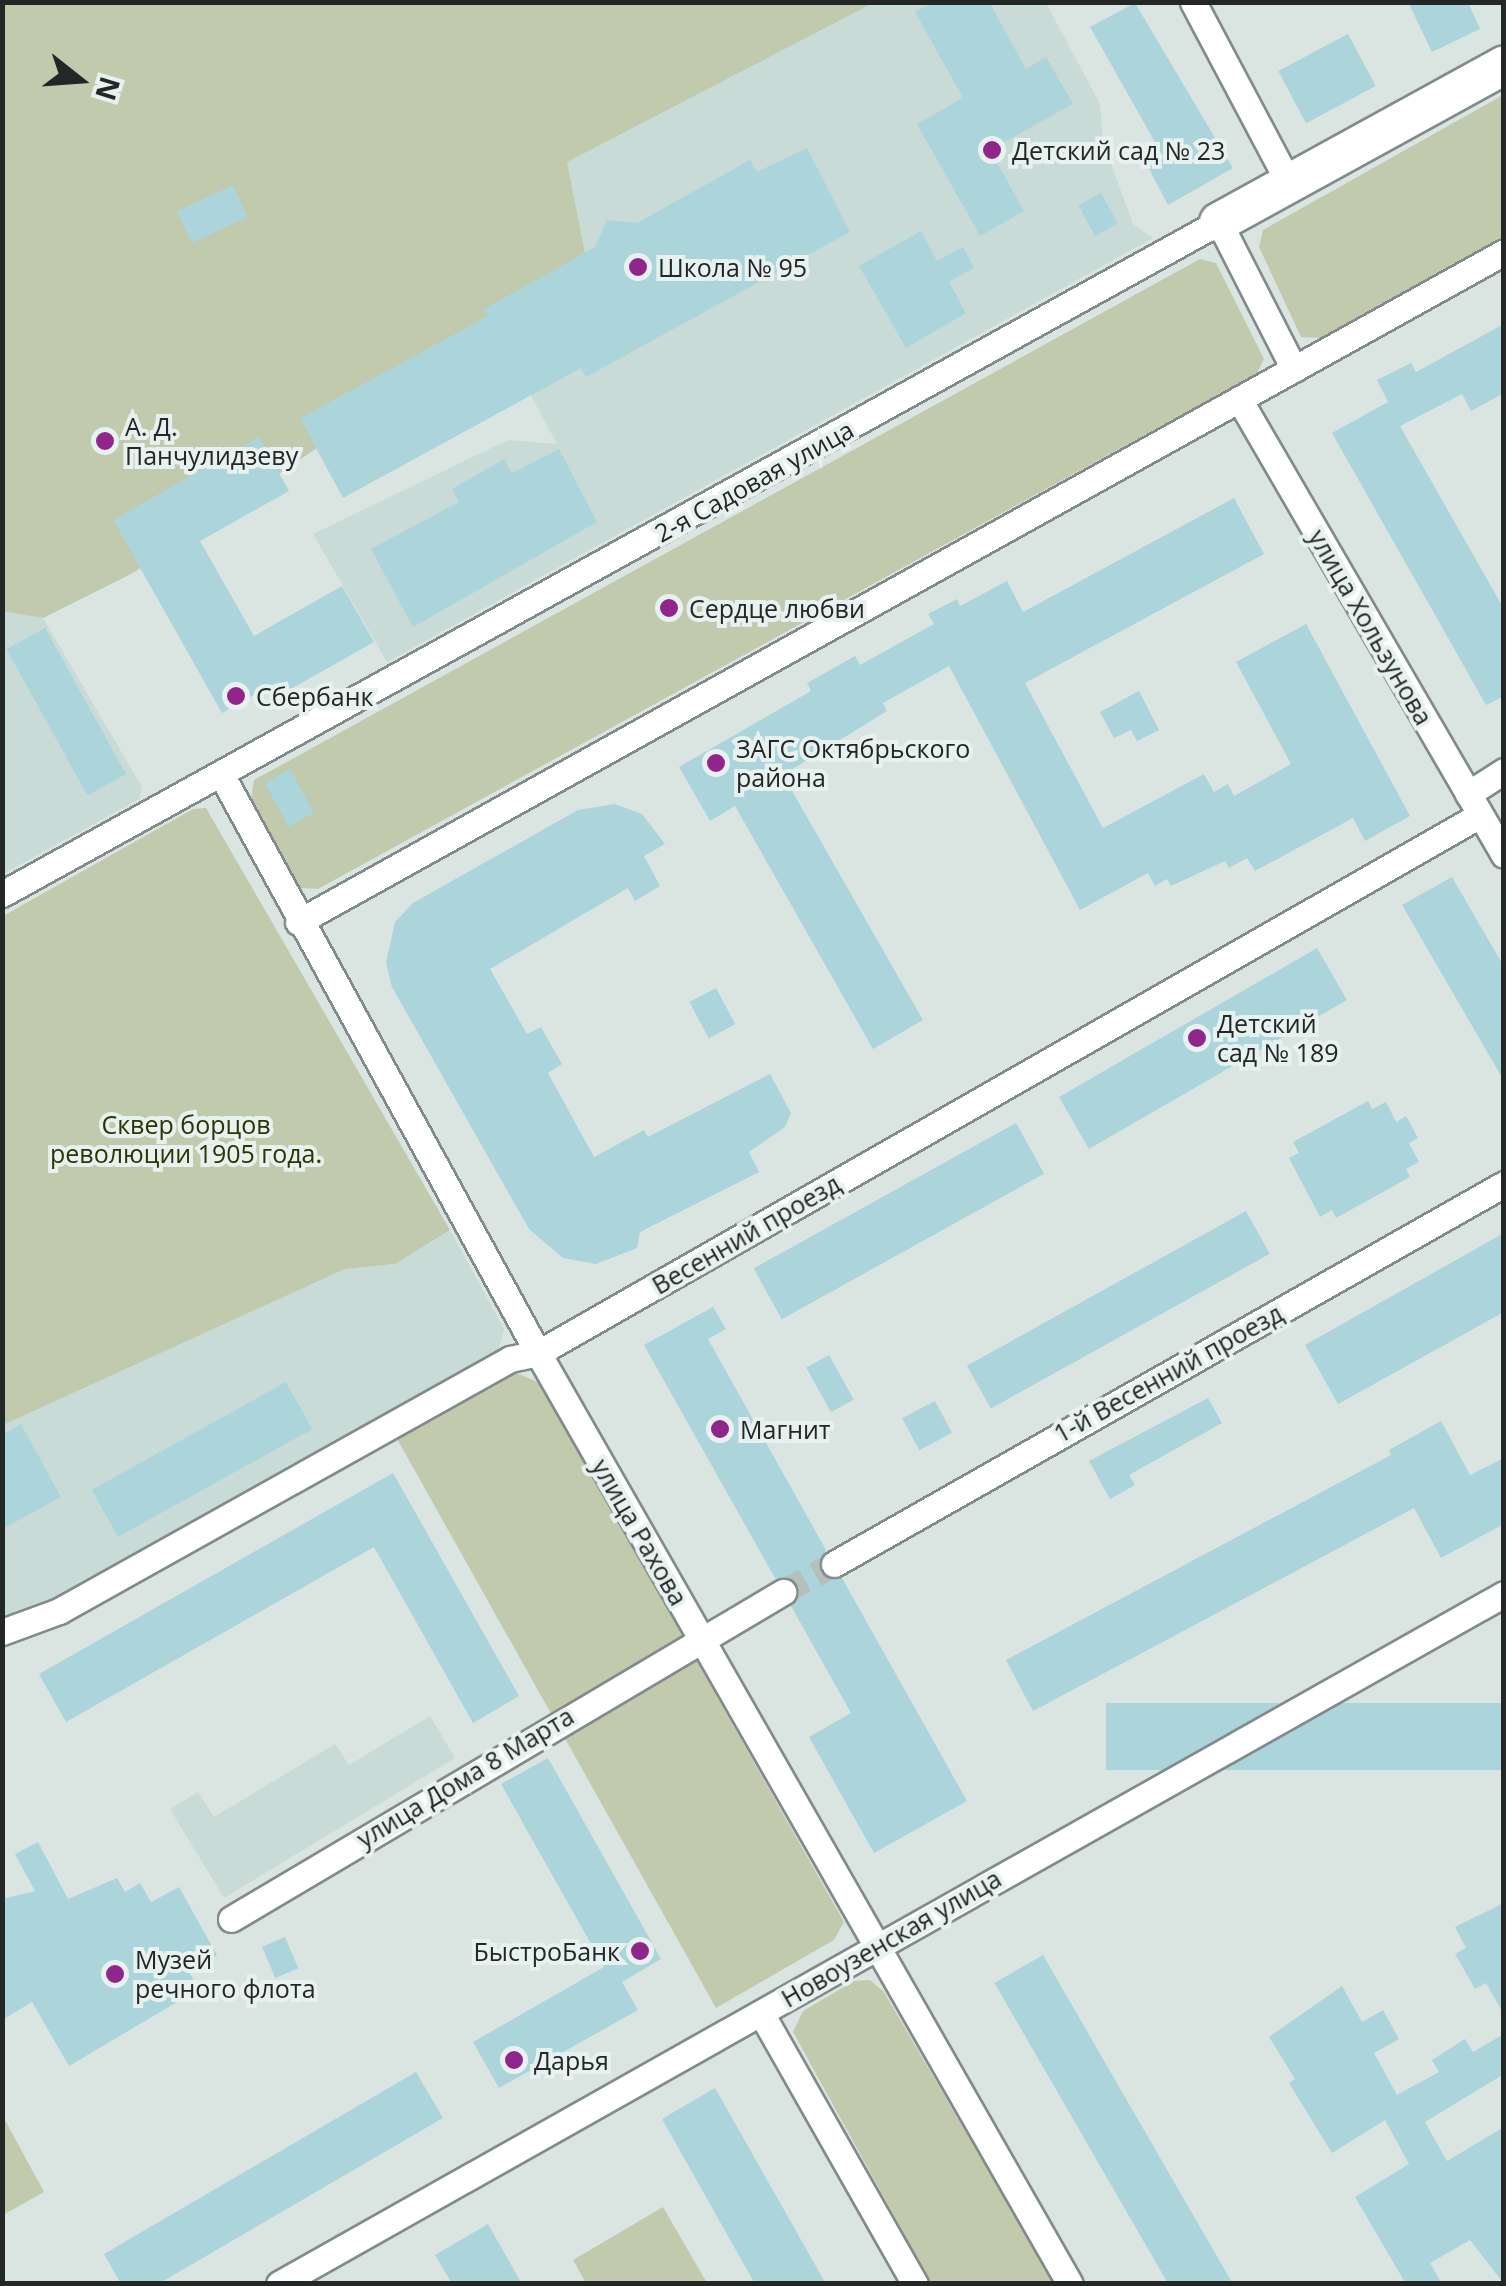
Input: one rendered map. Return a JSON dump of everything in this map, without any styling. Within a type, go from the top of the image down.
[{"type":"street","points":[[1193,2],[1290,183]]},
{"type":"street","name":"2-я Садовая улица","points":[[2,894],[1504,66]]},
{"type":"street","points":[[1219,222],[1294,369]]},
{"type":"street","points":[[298,922],[1504,252]]},
{"type":"street","name":"улица Хользунова","points":[[1239,399],[1504,855]]},
{"type":"street","name":"Весенний проезд","points":[[2,1632],[59,1611],[494,1368],[538,1353],[1474,804],[1504,771]]},
{"type":"street","name":"улица Рахова","points":[[221,774],[298,922],[538,1353],[1070,2284]]},
{"type":"street","name":"1-й Весенний проезд","points":[[834,1564],[1504,1184]]},
{"type":"street","points":[[702,1641],[783,1592]]},
{"type":"street","name":"Новоузенская улица","points":[[279,2284],[761,2013],[875,1944],[1504,1594]]},
{"type":"street","name":"улица Дома 8 Марта","points":[[231,1919],[702,1641]]},
{"type":"street","points":[[761,2013],[914,2284]]},
{"type":"shaded area","points":[[778,3],[1046,3],[1100,104],[1103,142],[1133,224],[1153,238],[387,662],[313,534],[508,440],[557,444],[425,199]]},
{"type":"shaded area","points":[[3,608],[43,618],[142,787],[139,799],[3,874]]},
{"type":"shaded area","points":[[450,1230],[504,1329],[498,1353],[55,1600],[3,1617],[3,1425],[345,1269],[395,1264]]},
{"type":"shaded area","points":[[430,1716],[455,1758],[224,1898],[170,1809],[198,1792],[214,1817],[335,1744],[349,1765]]},
{"type":"green space","points":[[2,3],[873,3],[567,162],[587,264],[133,573],[43,618],[3,611]]},
{"type":"green space","points":[[1503,95],[1503,236],[1320,338],[1301,337],[1259,247],[1263,230]]},
{"type":"green space","points":[[1200,259],[1216,263],[1264,359],[1257,373],[318,889],[301,888],[251,798],[254,780]]},
{"type":"green space","name":"Сквер борцов революции 1905 года.","points":[[206,808],[450,1230],[395,1264],[345,1269],[3,1425],[3,916],[193,809]]},
{"type":"green space","points":[[512,1371],[540,1383],[844,1922],[834,1940],[716,2008],[396,1437]]},
{"type":"green space","points":[[870,1980],[884,1992],[1054,2283],[931,2283],[793,2032],[803,2011],[854,1981]]},
{"type":"green space","points":[[5,2120],[44,2192],[3,2215],[2,2121]]},
{"type":"green space","points":[[663,2207],[707,2283],[586,2283],[573,2260]]},
{"type":"building","points":[[933,2],[989,2],[1026,69],[1046,57],[1073,104],[990,150],[1024,211],[980,236],[917,124],[963,98],[915,12]]},
{"type":"building","points":[[1408,2],[1468,2],[1480,29],[1432,52]]},
{"type":"building","points":[[1135,3],[1233,168],[1168,205],[1148,167],[1164,158],[1090,27]]},
{"type":"building","points":[[1348,34],[1376,86],[1306,123],[1278,71]]},
{"type":"building","points":[[807,148],[850,232],[586,377],[581,368],[343,498],[300,418],[488,316],[484,309],[595,247],[607,220],[637,223],[750,160],[757,172]]},
{"type":"building","points":[[233,185],[248,217],[192,243],[177,211]]},
{"type":"building","points":[[1101,193],[1118,224],[1095,236],[1078,206]]},
{"type":"building","points":[[921,231],[937,261],[963,247],[974,268],[949,282],[966,313],[906,348],[859,266]]},
{"type":"building","points":[[1504,324],[1504,393],[1471,411],[1462,394],[1400,426],[1504,609],[1504,696],[1486,705],[1332,433],[1388,402],[1377,380],[1411,363],[1416,372]]},
{"type":"building","points":[[259,437],[289,491],[200,541],[254,636],[342,586],[374,642],[282,694],[276,683],[222,713],[113,520]]},
{"type":"building","points":[[559,449],[597,522],[413,627],[371,549],[459,502],[452,489],[504,459],[512,473]]},
{"type":"building","points":[[1234,498],[1264,554],[1025,683],[1103,828],[1204,774],[1214,792],[1228,784],[1234,796],[1291,764],[1236,662],[1306,624],[1410,816],[1365,841],[1353,818],[1255,871],[1247,858],[1229,868],[1225,861],[1171,886],[1167,879],[1155,886],[1148,873],[1080,910],[949,666],[883,703],[887,711],[783,775],[923,1020],[873,1049],[735,806],[710,821],[679,767],[811,691],[807,683],[855,656],[860,665],[934,624],[928,614],[957,599],[960,606],[1007,581],[1023,612]]},
{"type":"building","points":[[45,628],[126,774],[87,795],[7,649]]},
{"type":"building","points":[[1139,691],[1159,730],[1137,741],[1131,730],[1114,738],[1100,712]]},
{"type":"building","points":[[290,769],[314,813],[289,827],[265,783]]},
{"type":"building","points":[[615,804],[642,814],[665,844],[644,856],[660,886],[635,901],[628,888],[490,969],[527,1034],[541,1027],[562,1064],[548,1073],[594,1157],[644,1130],[648,1137],[770,1074],[791,1113],[785,1127],[749,1152],[759,1172],[640,1232],[637,1248],[596,1264],[563,1258],[529,1229],[392,987],[386,963],[395,922],[413,903],[578,810]]},
{"type":"building","points":[[1452,877],[1504,967],[1504,1081],[1402,905]]},
{"type":"building","points":[[1317,948],[1347,1000],[1089,1149],[1059,1097]]},
{"type":"building","points":[[716,988],[735,1024],[709,1038],[690,1002]]},
{"type":"building","points":[[1368,1101],[1372,1109],[1386,1102],[1396,1122],[1406,1116],[1418,1138],[1409,1143],[1419,1162],[1406,1169],[1410,1177],[1336,1218],[1332,1210],[1320,1217],[1289,1158],[1299,1153],[1293,1142]]},
{"type":"building","points":[[1016,1123],[1044,1174],[782,1319],[754,1268]]},
{"type":"building","points":[[1246,1211],[1270,1254],[991,1409],[967,1366]]},
{"type":"building","points":[[1504,1233],[1504,1312],[1338,1404],[1305,1345]]},
{"type":"building","points":[[713,1307],[726,1329],[708,1339],[826,1550],[820,1571],[842,1578],[967,1801],[874,1853],[809,1737],[851,1713],[791,1606],[797,1585],[775,1578],[644,1345]]},
{"type":"building","points":[[829,1355],[854,1400],[831,1412],[806,1368]]},
{"type":"building","points":[[286,1382],[312,1429],[118,1537],[92,1490]]},
{"type":"building","points":[[1208,1398],[1222,1423],[1129,1475],[1135,1485],[1110,1499],[1089,1461]]},
{"type":"building","points":[[935,1401],[952,1433],[919,1450],[902,1418]]},
{"type":"building","points":[[1441,1421],[1470,1475],[1504,1458],[1504,1524],[1441,1558],[1414,1508],[1033,1711],[1006,1660],[1391,1455],[1389,1450]]},
{"type":"building","points":[[21,1424],[61,1497],[2,1529],[2,1435]]},
{"type":"building","points":[[393,1473],[519,1696],[473,1723],[374,1547],[66,1722],[39,1674]]},
{"type":"building","points":[[1106,1703],[1504,1703],[1504,1770],[1106,1770]]},
{"type":"building","points":[[548,1758],[661,1959],[622,1982],[638,2010],[499,2088],[473,2042],[604,1967],[501,1784]]},
{"type":"building","name":"Музей речного флота","points":[[38,1842],[68,1899],[117,1878],[125,1892],[140,1883],[151,1902],[179,1887],[217,1955],[189,1972],[199,1989],[69,2066],[32,2002],[2,2020],[2,1899],[35,1891],[15,1854]]},
{"type":"building","points":[[1504,1903],[1504,2015],[1486,1983],[1475,1989],[1455,1954],[1466,1948],[1455,1927]]},
{"type":"building","points":[[285,1937],[298,1968],[275,1978],[262,1947]]},
{"type":"building","points":[[1043,1955],[1232,2283],[1168,2284],[995,1983]]},
{"type":"building","points":[[1342,1986],[1362,2022],[1383,2010],[1399,2039],[1374,2053],[1397,2095],[1439,2072],[1432,2060],[1465,2039],[1473,2052],[1504,2034],[1504,2074],[1425,2122],[1447,2161],[1504,2127],[1504,2284],[1470,2240],[1430,2263],[1442,2284],[1406,2284],[1355,2197],[1409,2164],[1385,2120],[1332,2153],[1289,2083],[1295,2079],[1269,2037]]},
{"type":"building","points":[[416,2072],[443,2118],[158,2284],[121,2284],[104,2254]]},
{"type":"building","points":[[715,2088],[826,2284],[755,2284],[662,2119]]},
{"type":"building","points":[[488,2224],[522,2284],[452,2284],[435,2255]]},
{"type":"tunnel","points":[[783,1592],[834,1564]]},
{"type":"place","name":"Детский сад № 23","points":[[992,150]]},
{"type":"place","name":"Школа № 95","points":[[638,267]]},
{"type":"place","name":"А. Д. Панчулидзеву","points":[[105,441]]},
{"type":"place","name":"Сердце любви","points":[[669,608]]},
{"type":"place","name":"Сбербанк","points":[[236,696]]},
{"type":"place","name":"ЗАГС Октябрьского района","points":[[716,763]]},
{"type":"place","name":"Детский сад № 189","points":[[1197,1038]]},
{"type":"place","name":"Магнит","points":[[720,1429]]},
{"type":"place","name":"БыстроБанк","points":[[640,1951]]},
{"type":"place","name":"Музей речного флота","points":[[115,1974]]},
{"type":"place","name":"Дарья","points":[[514,2060]]}]
